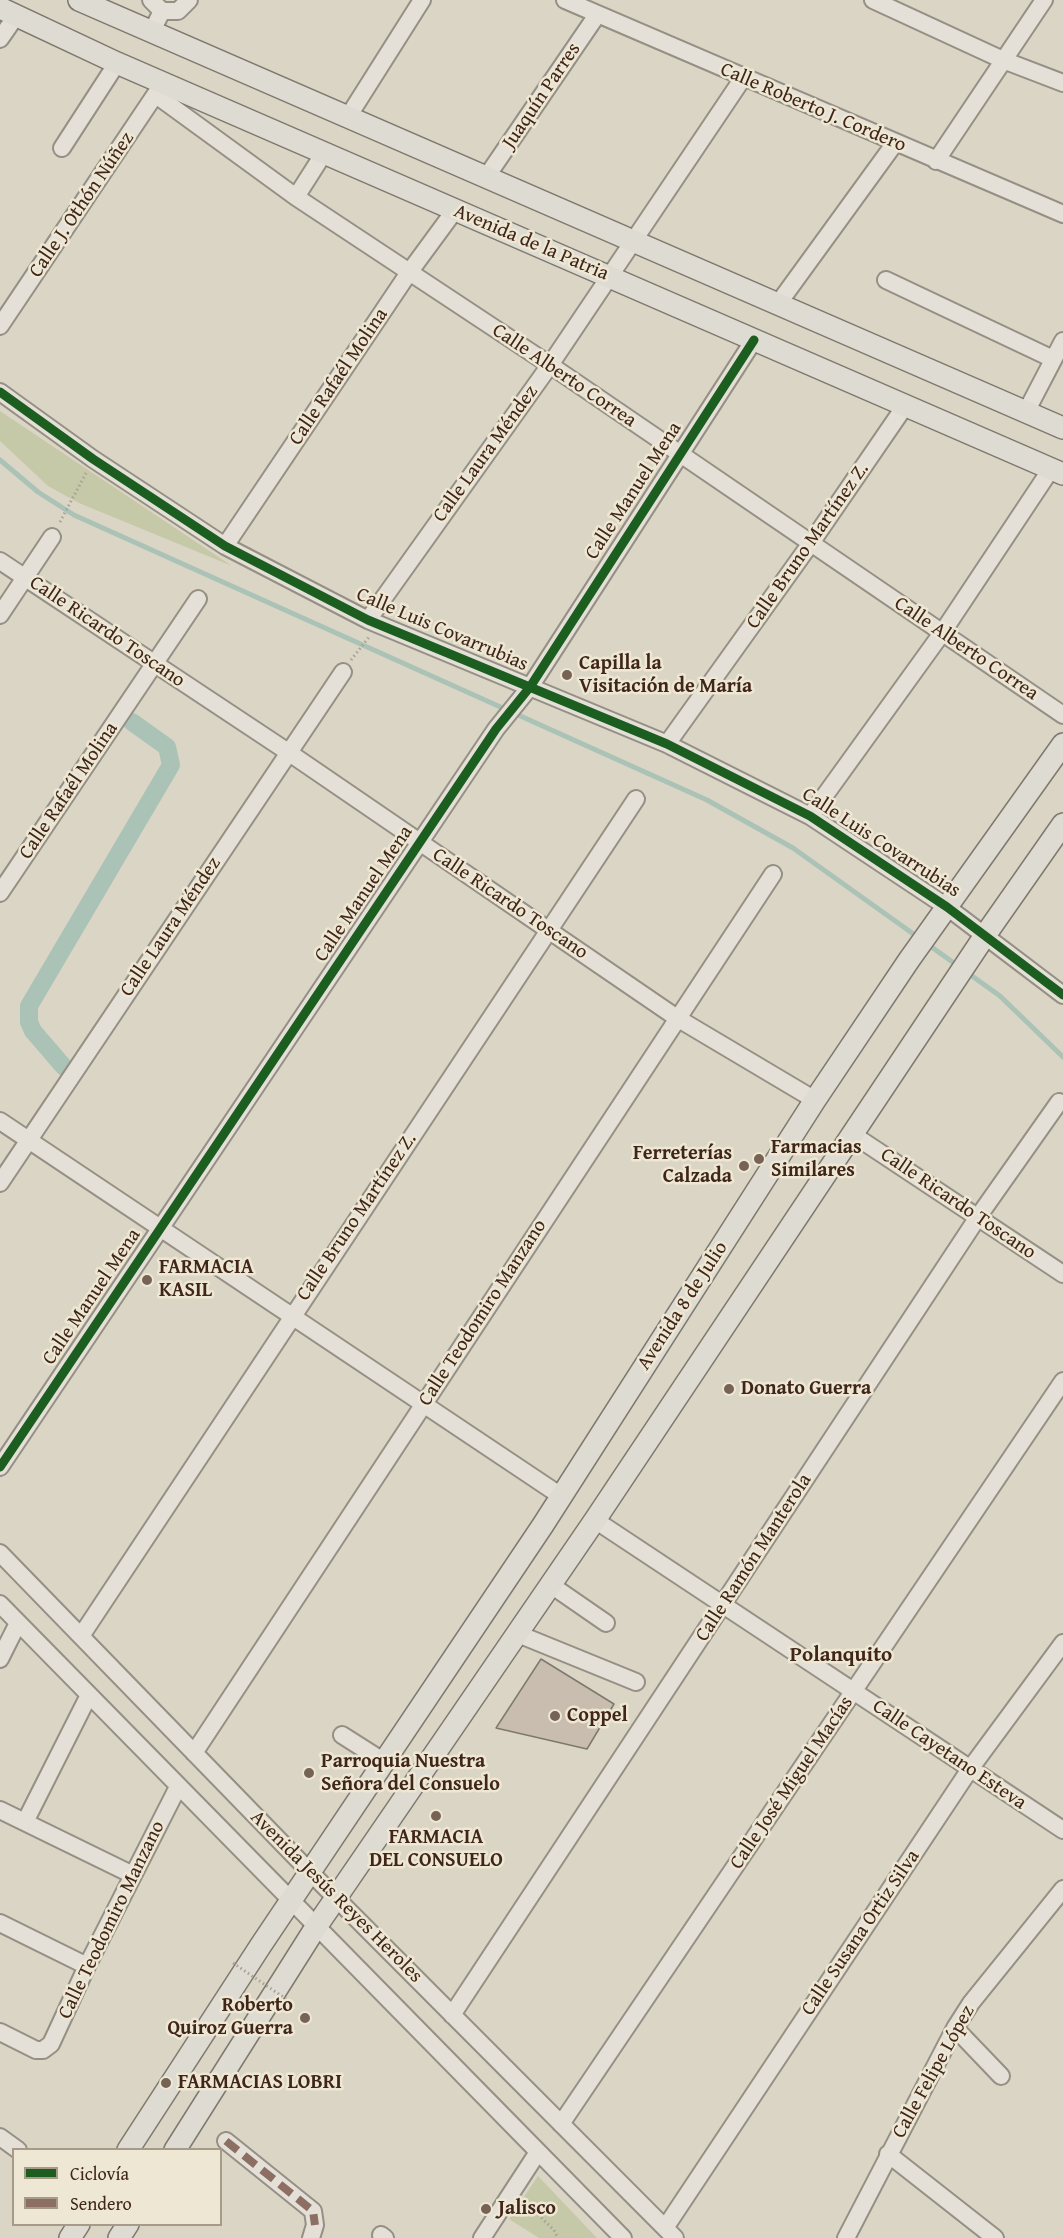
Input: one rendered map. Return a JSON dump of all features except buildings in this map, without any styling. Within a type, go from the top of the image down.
[{"type":"main road","points":[[78,0],[634,239],[1063,428]]},
{"type":"main road","name":"Avenida de la Patria","points":[[8,12],[117,63],[160,89],[324,153],[1057,472]]},
{"type":"main road","name":"Avenida 8 de Julio","points":[[129,2148],[561,1496],[815,1100],[909,960],[1063,744]]},
{"type":"main road","points":[[176,2148],[316,1927],[518,1634],[986,934],[1063,824]]},
{"type":"street","points":[[152,32],[156,5],[178,11],[189,0]]},
{"type":"street","points":[[348,117],[422,0]]},
{"type":"street","name":"Calle Roberto J. Cordero","points":[[565,0],[1063,214]]},
{"type":"street","points":[[936,161],[1044,0]]},
{"type":"street","points":[[881,2],[1004,60],[1063,84]]},
{"type":"street","points":[[0,39],[8,12]]},
{"type":"street","name":"Juaquín Parres","points":[[487,176],[597,15]]},
{"type":"street","points":[[62,148],[117,63]]},
{"type":"street","name":"Calle Laura Méndez","points":[[368,620],[550,365],[743,78]]},
{"type":"street","name":"Calle Alberto Correa","points":[[160,89],[296,198],[408,274],[550,365],[1063,715]]},
{"type":"street","name":"Calle J. Othón Núñez","points":[[0,326],[160,89]]},
{"type":"street","points":[[778,304],[895,143]]},
{"type":"street","points":[[296,198],[324,153]]},
{"type":"street","name":"Calle Rafaél Molina","points":[[225,546],[408,274],[455,210]]},
{"type":"street","points":[[886,280],[1053,359]]},
{"type":"street","name":"Calle Manuel Mena","points":[[0,1467],[496,729],[527,689],[754,340]]},
{"type":"street","points":[[1026,412],[1063,341]]},
{"type":"street","name":"Calle Luis Covarrubias","points":[[0,392],[93,459],[225,546],[368,620],[527,689],[667,744],[810,816],[986,934],[1063,995]]},
{"type":"street","name":"Calle Bruno Martínez Z.","points":[[667,744],[811,543],[905,405]]},
{"type":"street","points":[[810,816],[1057,472]]},
{"type":"street","points":[[0,615],[52,537]]},
{"type":"street","name":"Calle Ricardo Toscano","points":[[0,561],[288,752],[677,1018],[815,1100]]},
{"type":"street","name":"Calle Rafaél Molina","points":[[0,893],[198,599]]},
{"type":"street","name":"Calle Laura Méndez","points":[[0,1183],[343,672]]},
{"type":"street","name":"Calle Bruno Martínez Z.","points":[[81,1636],[548,928],[636,799]]},
{"type":"street","name":"Calle Teodomiro Manzano","points":[[194,1753],[773,874]]},
{"type":"street","name":"Calle Ramón Manterola","points":[[452,2015],[978,1217],[1059,1102]]},
{"type":"street","points":[[0,1120],[561,1496]]},
{"type":"street","name":"Calle Ricardo Toscano","points":[[852,1134],[1063,1274]]},
{"type":"street","name":"Calle José Miguel Macías","points":[[561,2124],[1063,1381]]},
{"type":"street","name":"Calle Cayetano Esteva","points":[[595,1520],[1063,1830]]},
{"type":"street","name":"Avenida Jesús Reyes Heroles","points":[[0,1553],[311,1873],[670,2233]]},
{"type":"street","points":[[550,1585],[606,1623]]},
{"type":"street","name":"Avenida Jesús Reyes Heroles","points":[[0,1604],[623,2238]]},
{"type":"street","points":[[0,1659],[18,1623]]},
{"type":"street","points":[[518,1634],[636,1682]]},
{"type":"street","name":"Calle Susana Ortiz Silva","points":[[670,2233],[970,1769],[1063,1643]]},
{"type":"street","points":[[25,1822],[88,1695]]},
{"type":"street","points":[[342,1736],[386,1763]]},
{"type":"street","name":"Calle Teodomiro Manzano","points":[[0,2032],[29,2047],[43,2050],[51,2044],[87,1966],[178,1786]]},
{"type":"street","points":[[0,1810],[133,1875]]},
{"type":"street","name":"Calle Felipe López","points":[[846,2238],[955,2028],[971,2003],[1063,1889]]},
{"type":"street","points":[[0,1923],[87,1966]]},
{"type":"street","points":[[955,2028],[1000,2076]]},
{"type":"street","points":[[0,2137],[15,2148]]},
{"type":"street","points":[[225,2141],[313,2211],[313,2231]]},
{"type":"street","points":[[482,2238],[538,2152]]},
{"type":"street","points":[[888,2154],[989,2237]]},
{"type":"path","points":[[60,521],[93,459]]},
{"type":"path","points":[[356,654],[367,639]]},
{"type":"path","points":[[233,1963],[289,2001]]},
{"type":"path","points":[[513,2191],[554,2230],[558,2238]]},
{"type":"green space","points":[[0,411],[232,566],[79,503],[48,486],[0,441]]},
{"type":"green space","points":[[538,2176],[597,2238],[539,2238],[509,2219]]},
{"type":"waterway","points":[[0,460],[38,492],[74,515],[707,800],[793,848],[919,938]]},
{"type":"waterway","points":[[64,1067],[33,1031],[29,1022],[29,1006],[171,765],[167,747],[132,722]]},
{"type":"waterway","points":[[926,943],[958,966]]},
{"type":"waterway","points":[[965,971],[1000,996],[1063,1057]]},
{"type":"marked path","points":[[226,2141],[313,2211],[315,2225]]},
{"type":"cycle path","points":[[0,1467],[496,729],[530,687],[754,340]]},
{"type":"cycle path","points":[[0,392],[93,459],[225,546],[368,620],[667,744],[810,816],[947,907],[1063,995]]},
{"type":"place","name":"Capilla la Visitación de María","points":[[567,675]]},
{"type":"place","name":"Farmacias Similares","points":[[759,1159]]},
{"type":"place","name":"Ferreterías Calzada","points":[[744,1166]]},
{"type":"place","name":"FARMACIA KASIL","points":[[147,1280]]},
{"type":"place","name":"Donato Guerra","points":[[729,1389]]},
{"type":"place","name":"Coppel","points":[[555,1716]]},
{"type":"place","name":"Parroquia Nuestra Señora del Consuelo","points":[[309,1773]]},
{"type":"place","name":"FARMACIA DEL CONSUELO","points":[[436,1816]]},
{"type":"place","name":"Roberto Quiroz Guerra","points":[[305,2018]]},
{"type":"place","name":"FARMACIAS LOBRI","points":[[166,2083]]},
{"type":"place","name":"Jalisco","points":[[486,2209]]},
{"type":"district","name":"Polanquito","points":[[841,1656]]}]
